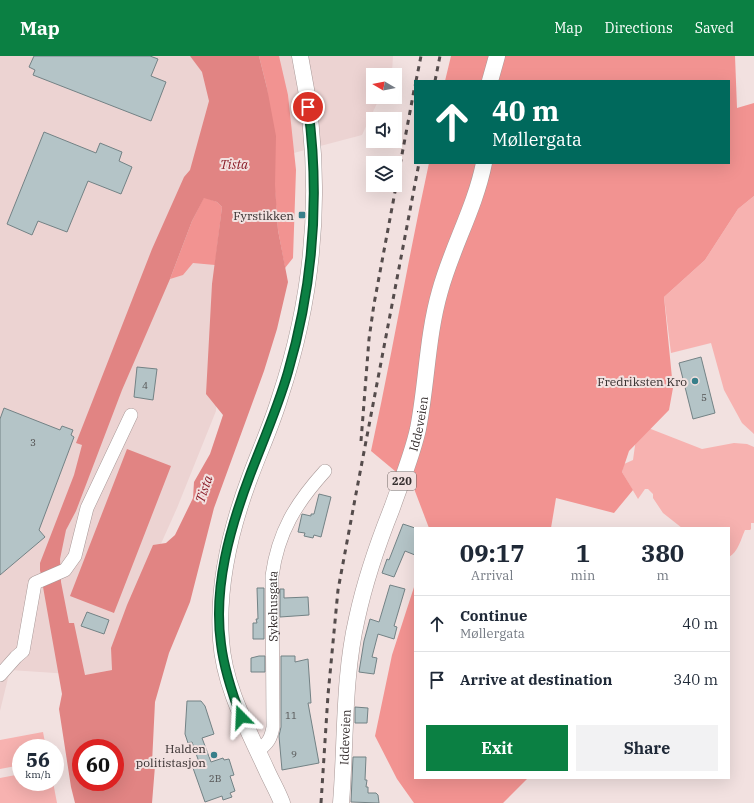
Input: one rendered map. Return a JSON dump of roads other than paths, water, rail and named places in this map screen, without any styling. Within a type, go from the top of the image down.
[{"type":"main road","points":[[282,803],[241,717],[233,695],[224,660],[219,617],[222,576],[227,552],[240,503],[288,372],[302,314],[310,262],[315,199],[313,148],[308,100],[300,56]]},
{"type":"main road","points":[[490,80],[497,56]]},
{"type":"main road","name":"Iddeveien","points":[[341,803],[348,678],[357,617],[374,559],[414,445],[431,336],[440,291],[474,202],[480,184],[484,164]]},
{"type":"street","points":[[0,675],[23,651],[35,583],[65,570],[75,556],[87,508],[131,415]]},
{"type":"street","name":"Sykehusgata","points":[[258,751],[265,746],[271,738],[273,727],[273,564],[279,543],[289,519],[307,491],[324,471]]},
{"type":"water","name":"Tista","points":[[190,56],[259,56],[276,136],[275,185],[278,230],[288,282],[277,329],[264,371],[214,508],[190,602],[169,653],[155,702],[152,763],[155,766],[152,803],[75,803],[72,791],[71,787],[59,709],[62,694],[40,563],[74,475],[82,445],[76,443],[152,249],[184,177],[190,170],[209,101],[202,72]],"holes":[[[204,198],[217,202],[222,207],[212,284],[206,394],[223,415],[210,454],[194,482],[193,498],[175,535],[166,543],[153,545],[127,605],[111,648],[112,670],[85,675],[74,623],[69,623],[61,582],[60,559],[66,530],[76,511],[122,390],[170,279],[192,221]]]},
{"type":"water","points":[[127,449],[171,466],[114,613],[70,596]]},
{"type":"railway","points":[[416,80],[421,56]]},
{"type":"railway","points":[[435,80],[440,56]]},
{"type":"railway","points":[[361,441],[369,339],[374,304],[414,90]]},
{"type":"railway","points":[[321,803],[328,695],[338,590],[419,164]]},
{"type":"place","name":"Fyrstikken","points":[[302,215]]},
{"type":"place","name":"Fredriksten Kro","points":[[695,381]]},
{"type":"place","name":"Halden politistasjon","points":[[214,755]]}]
